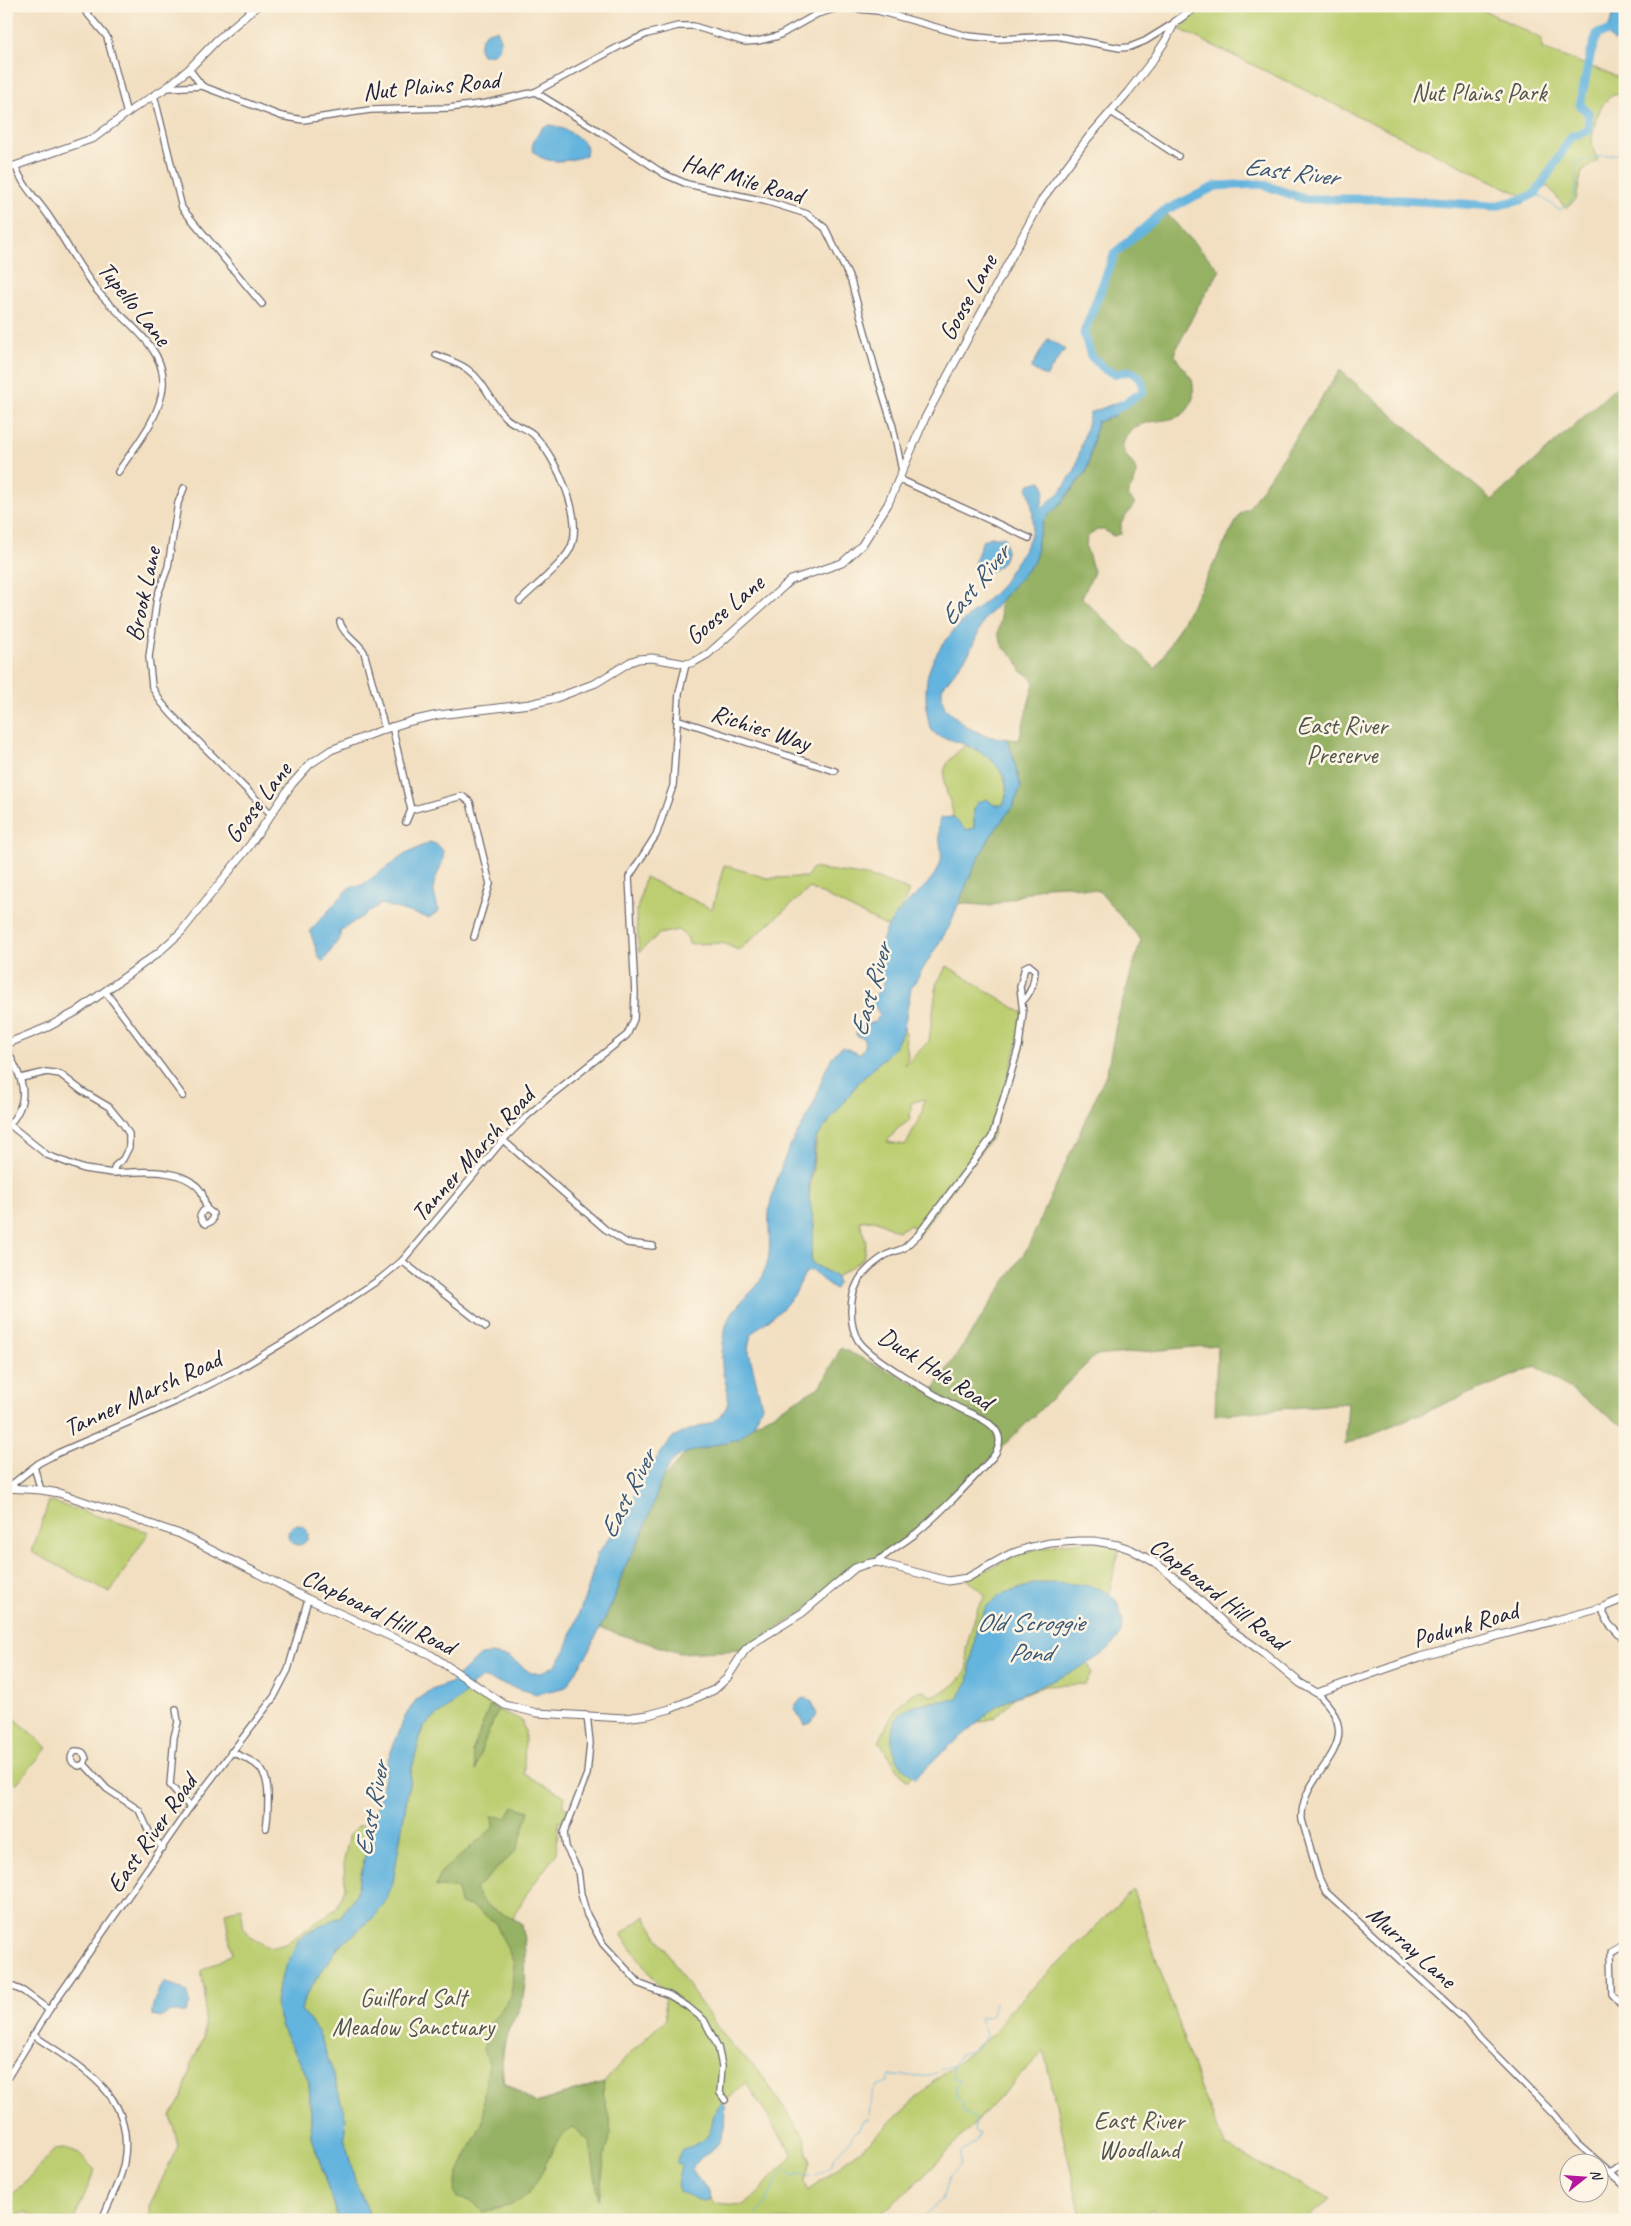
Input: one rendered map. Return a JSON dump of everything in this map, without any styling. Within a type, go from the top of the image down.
[{"type":"street","points":[[81,6],[107,37],[127,114]]},
{"type":"street","points":[[6,169],[94,138],[166,88],[189,69],[217,40],[257,6]]},
{"type":"street","name":"Nut Plains Road","points":[[166,88],[202,86],[281,116],[303,120],[370,110],[449,108],[487,103],[535,92],[620,46],[655,32],[678,26],[694,26],[744,42],[758,41],[778,36],[817,14],[838,8],[858,8],[878,11],[968,36],[998,39],[1056,36],[1120,48],[1145,42],[1197,6]]},
{"type":"street","name":"Goose Lane","points":[[6,1046],[76,1012],[158,953],[181,932],[250,846],[270,813],[310,764],[348,742],[389,727],[438,715],[530,704],[556,698],[596,683],[638,659],[652,658],[686,664],[694,662],[708,654],[791,580],[831,567],[853,555],[880,517],[899,480],[925,418],[1043,198],[1066,165],[1111,112],[1157,53],[1175,22]]},
{"type":"street","points":[[189,69],[202,86]]},
{"type":"street","name":"Half Mile Road","points":[[535,92],[608,136],[664,174],[687,184],[765,201],[806,214],[825,228],[851,281],[893,427],[902,472]]},
{"type":"street","points":[[154,95],[182,208],[262,304]]},
{"type":"street","points":[[1111,112],[1178,156]]},
{"type":"street","name":"Tupello Lane","points":[[15,165],[20,179],[48,216],[99,293],[150,346],[159,363],[163,384],[158,406],[118,472]]},
{"type":"street","points":[[436,355],[467,368],[506,418],[533,435],[556,465],[567,491],[575,525],[575,537],[570,551],[520,601]]},
{"type":"street","points":[[899,480],[1029,538]]},
{"type":"street","name":"Brook Lane","points":[[184,488],[178,503],[172,550],[164,581],[157,597],[151,630],[148,657],[152,687],[172,715],[270,813]]},
{"type":"street","points":[[340,622],[341,628],[359,643],[364,652],[389,727],[411,810],[406,822]]},
{"type":"street","name":"Tanner Marsh Road","points":[[6,1489],[34,1467],[58,1453],[175,1402],[236,1371],[296,1336],[380,1279],[402,1260],[503,1140],[550,1096],[627,1035],[634,1019],[635,993],[628,877],[656,835],[673,786],[676,719],[679,693],[686,664]]},
{"type":"street","name":"Richies Way","points":[[676,719],[835,771]]},
{"type":"street","points":[[411,810],[462,796],[470,802],[490,884],[474,937]]},
{"type":"street","name":"Duck Hole Road","points":[[877,1562],[889,1550],[915,1534],[950,1502],[998,1451],[999,1442],[997,1433],[988,1424],[925,1388],[866,1349],[858,1338],[854,1326],[852,1299],[856,1284],[864,1272],[886,1255],[903,1248],[918,1235],[992,1136],[1019,1046],[1022,1020],[1020,987],[1022,974],[1025,967],[1029,965],[1035,970],[1034,976],[1030,994],[1022,1002]]},
{"type":"street","points":[[105,991],[184,1096]]},
{"type":"street","points":[[6,1046],[21,1078],[24,1094],[21,1107],[8,1126],[47,1155],[84,1169],[112,1173],[163,1172],[176,1175],[196,1186],[201,1192],[207,1209]]},
{"type":"street","points":[[21,1078],[47,1072],[60,1074],[109,1108],[123,1124],[130,1141],[123,1159],[115,1166],[112,1173]]},
{"type":"street","points":[[503,1140],[605,1229],[635,1246],[653,1246]]},
{"type":"street","points":[[402,1260],[486,1327]]},
{"type":"street","points":[[34,1467],[42,1490]]},
{"type":"street","name":"Clapboard Hill Road","points":[[6,1489],[42,1490],[74,1498],[172,1531],[308,1599],[424,1651],[457,1670],[476,1686],[505,1705],[537,1713],[624,1718],[648,1715],[670,1709],[714,1690],[727,1678],[745,1650],[753,1643],[802,1613],[855,1568],[877,1562],[948,1581],[967,1578],[1010,1554],[1042,1545],[1094,1541],[1130,1549],[1156,1563],[1234,1632],[1264,1653],[1300,1683],[1316,1693]]},
{"type":"street","name":"Podunk Road","points":[[1316,1693],[1420,1657],[1601,1608],[1625,1598]]},
{"type":"street","name":"East River Road","points":[[6,2080],[49,2010],[190,1807],[274,1697],[282,1684],[308,1599]]},
{"type":"street","points":[[1601,1608],[1609,1624],[1625,1641]]},
{"type":"street","name":"Murray Lane","points":[[1316,1693],[1326,1702],[1334,1714],[1338,1731],[1337,1743],[1333,1755],[1311,1786],[1301,1811],[1319,1878],[1326,1892],[1463,2018],[1486,2045],[1548,2108],[1577,2143],[1625,2185]]},
{"type":"street","points":[[176,1709],[178,1722],[173,1745],[170,1785],[190,1807]]},
{"type":"street","points":[[587,1715],[590,1743],[587,1774],[564,1833],[566,1847],[578,1870],[581,1894],[587,1915],[602,1944],[640,1984],[669,1995],[687,2006],[704,2020],[718,2046],[722,2066],[720,2093],[725,2100]]},
{"type":"street","points":[[231,1752],[254,1762],[267,1777],[269,1786],[266,1828]]},
{"type":"street","points":[[84,1764],[107,1789],[139,1810],[150,1834],[162,1848]]},
{"type":"street","points":[[1625,1944],[1611,1952],[1612,1994],[1625,2008]]},
{"type":"street","points":[[6,1984],[23,1991],[49,2010]]},
{"type":"street","points":[[33,2035],[95,2078],[109,2092],[119,2108],[127,2140],[124,2164],[102,2220]]},
{"type":"street","points":[[1611,2172],[1625,2162]]},
{"type":"green space","name":"Nut Plains Park","points":[[1205,6],[1475,6],[1542,39],[1542,49],[1625,79],[1625,98],[1618,95],[1611,96],[1605,101],[1594,127],[1592,142],[1598,161],[1582,171],[1576,199],[1566,209],[1549,187],[1543,187],[1527,198],[1179,29]]},
{"type":"green space","name":"East River Preserve","points":[[1164,211],[1220,270],[1197,308],[1174,354],[1192,379],[1193,398],[1182,415],[1146,423],[1129,433],[1124,440],[1124,451],[1133,464],[1136,474],[1127,495],[1135,503],[1121,523],[1121,534],[1113,536],[1104,530],[1097,530],[1087,537],[1086,547],[1094,572],[1082,598],[1156,669],[1240,514],[1249,508],[1340,370],[1492,500],[1625,379],[1625,1427],[1536,1366],[1345,1445],[1348,1403],[1215,1415],[1217,1345],[1095,1356],[998,1451],[950,1502],[877,1562],[855,1568],[802,1613],[745,1650],[679,1653],[600,1628],[614,1599],[623,1571],[644,1530],[661,1481],[686,1453],[740,1438],[754,1424],[821,1386],[841,1348],[932,1392],[1028,1247],[1107,1072],[1117,1020],[1141,940],[1099,891],[1067,885],[1046,886],[991,906],[959,903],[972,871],[990,837],[1013,806],[1021,787],[1008,739],[1019,740],[1034,683],[1028,675],[1021,671],[1017,660],[1003,647],[998,634],[1001,618],[999,601],[1033,563],[1043,521],[1062,502],[1087,471],[1097,422],[1115,416],[1120,407],[1143,391],[1142,382],[1137,375],[1129,371],[1117,374],[1106,370],[1091,356],[1084,333],[1115,253]]},
{"type":"green space","points":[[966,745],[988,756],[996,763],[1005,780],[1006,793],[1003,805],[974,809],[974,828],[966,830],[953,817],[944,774],[947,764]]},
{"type":"green space","points":[[724,865],[767,878],[807,877],[812,868],[837,871],[886,881],[909,891],[892,929],[810,888],[739,950],[722,943],[689,944],[688,938],[678,930],[659,934],[639,952],[636,915],[645,877],[712,909]]},
{"type":"green space","points":[[947,966],[1023,1013],[1022,1027],[992,1137],[918,1235],[911,1225],[897,1231],[875,1220],[860,1221],[866,1243],[863,1259],[836,1277],[812,1263],[814,1225],[809,1197],[817,1137],[859,1082],[895,1047],[904,1028],[908,1056],[905,1065],[929,1041],[937,983]],"holes":[[[924,1099],[922,1113],[906,1145],[887,1142],[897,1129],[910,1120],[911,1103]]]},
{"type":"green space","points":[[49,1501],[149,1532],[110,1593],[32,1552]]},
{"type":"green space","name":"Old Scroggie Pond","points":[[1093,1541],[1119,1547],[1099,1641],[1088,1663],[1092,1673],[1085,1684],[1045,1686],[1015,1697],[996,1717],[975,1724],[941,1747],[907,1782],[879,1742],[896,1710],[908,1697],[923,1690],[931,1696],[949,1689],[968,1668],[966,1648],[978,1607],[986,1596],[967,1579],[1021,1553],[1063,1543]]},
{"type":"green space","name":"Guilford Salt Meadow Sanctuary","points":[[470,1687],[498,1710],[521,1720],[525,1731],[524,1774],[565,1796],[563,1807],[572,1811],[567,1824],[559,1821],[556,1854],[527,1893],[513,1918],[522,1924],[525,1982],[521,2005],[505,2040],[502,2062],[503,2076],[504,2083],[536,2103],[604,2082],[626,2057],[666,2019],[664,1993],[621,1934],[645,1916],[689,1987],[716,2025],[731,2045],[758,2070],[805,2138],[810,2160],[805,2182],[808,2191],[866,2145],[936,2080],[995,2032],[1007,2013],[1133,1890],[1201,2091],[1226,2147],[1330,2199],[1304,2220],[1161,2220],[1151,2209],[1139,2220],[1082,2220],[1044,2051],[921,2179],[874,2220],[372,2220],[355,2181],[344,2137],[346,2119],[332,2070],[319,2033],[301,2010],[304,1999],[314,1982],[338,1948],[376,1915],[393,1881],[411,1772],[423,1726],[460,1699]],"holes":[[[746,2082],[793,2156],[743,2205],[712,2203],[707,2189],[692,2170],[698,2160],[718,2144],[724,2127],[724,2103]]]},
{"type":"green space","points":[[490,1705],[498,1710],[483,1745],[476,1771],[472,1752]]},
{"type":"green space","points":[[6,1710],[47,1748],[16,1784],[6,1774]]},
{"type":"green space","points":[[513,1806],[529,1811],[517,1850],[475,1889],[479,1897],[489,1907],[522,1924],[525,1963],[524,1992],[521,2005],[505,2040],[502,2062],[503,2083],[536,2103],[604,2082],[603,2092],[611,2133],[605,2152],[599,2201],[590,2142],[573,2127],[556,2144],[540,2176],[526,2196],[512,2205],[482,2212],[471,2201],[457,2198],[454,2192],[459,2172],[483,2121],[484,2092],[489,2063],[484,2049],[486,2028],[511,1997],[514,1963],[495,1922],[471,1906],[460,1904],[457,1888],[436,1887],[440,1873],[493,1828],[492,1816],[507,1818]]},
{"type":"green space","points":[[373,1823],[356,1894],[341,1916],[306,1933],[299,1939],[277,1990],[276,2008],[284,2033],[309,2082],[312,2137],[338,2220],[270,2220],[273,2215],[259,2212],[253,2220],[150,2220],[149,2207],[178,2146],[171,2116],[182,2097],[193,2060],[204,2038],[205,1993],[201,1971],[232,1954],[225,1912],[241,1908],[244,1929],[251,1937],[266,1946],[274,1947],[285,1944],[337,1908],[345,1888],[344,1860],[350,1833],[358,1826]]},
{"type":"green space","points":[[63,2148],[79,2154],[95,2170],[74,2220],[39,2220],[26,2212],[6,2220],[6,2200],[25,2183],[55,2149]]},
{"type":"water","points":[[1611,6],[1625,6],[1625,33],[1615,42],[1607,32],[1613,16]]},
{"type":"water","points":[[497,30],[500,40],[499,49],[493,54],[482,55],[479,48],[482,38],[486,33]]},
{"type":"water","points":[[551,125],[567,131],[580,139],[587,148],[586,155],[565,161],[556,161],[541,158],[536,154],[532,148],[534,140],[543,127]]},
{"type":"water","points":[[1048,339],[1065,349],[1046,377],[1031,368]]},
{"type":"water","points":[[1121,401],[1115,416],[1097,422],[1087,470],[1062,502],[1043,521],[1033,563],[984,620],[969,653],[942,688],[945,708],[967,727],[986,736],[1008,739],[1021,787],[1013,806],[990,837],[972,871],[949,927],[911,988],[904,1028],[895,1047],[859,1082],[815,1140],[809,1187],[814,1225],[812,1263],[836,1277],[838,1283],[835,1289],[812,1270],[805,1273],[795,1294],[782,1309],[751,1334],[748,1348],[762,1406],[754,1424],[740,1438],[686,1453],[677,1457],[670,1464],[661,1481],[644,1530],[623,1571],[614,1599],[588,1653],[566,1687],[537,1694],[482,1678],[470,1687],[460,1699],[423,1726],[411,1772],[393,1882],[387,1899],[376,1915],[338,1948],[304,1999],[301,2010],[319,2033],[332,2070],[346,2119],[344,2137],[355,2181],[372,2220],[338,2220],[312,2137],[309,2082],[284,2033],[276,2008],[277,1990],[283,1973],[299,1939],[306,1933],[341,1916],[356,1894],[388,1759],[405,1717],[415,1701],[429,1691],[450,1683],[481,1655],[490,1654],[509,1657],[531,1673],[541,1673],[557,1664],[566,1649],[589,1586],[597,1554],[626,1516],[639,1483],[672,1438],[718,1419],[726,1408],[728,1395],[722,1359],[728,1319],[736,1307],[756,1287],[766,1267],[769,1250],[769,1209],[775,1187],[787,1152],[810,1112],[831,1059],[842,1047],[860,1054],[865,1047],[864,1039],[856,1035],[858,1026],[875,1022],[880,1015],[871,1000],[883,987],[881,953],[885,933],[896,915],[926,885],[939,867],[941,862],[940,818],[953,817],[966,830],[974,828],[974,809],[978,802],[987,799],[994,805],[1003,805],[1006,797],[1006,784],[994,762],[982,753],[967,746],[938,736],[932,730],[928,719],[926,694],[928,674],[933,660],[958,626],[1000,587],[1020,557],[1030,536],[1033,522],[1031,500],[1027,487],[1030,484],[1041,481],[1045,488],[1041,508],[1060,492],[1075,470],[1090,413]]},
{"type":"water","points":[[991,537],[1004,537],[1006,552],[1004,558],[1001,564],[990,571],[984,573],[976,572],[973,567],[983,540]]},
{"type":"water","points":[[430,842],[438,845],[442,849],[443,854],[443,860],[434,887],[439,911],[429,918],[381,904],[340,931],[341,936],[323,962],[319,958],[310,931],[350,887],[362,885],[404,855]]},
{"type":"water","points":[[298,1525],[305,1528],[308,1535],[305,1542],[298,1545],[291,1542],[288,1535],[291,1528]]},
{"type":"water","name":"Old Scroggie Pond","points":[[1036,1583],[1085,1585],[1107,1593],[1115,1600],[1122,1618],[1123,1625],[1118,1639],[1106,1651],[1090,1662],[997,1706],[942,1752],[915,1779],[901,1765],[896,1756],[892,1737],[896,1720],[901,1713],[919,1704],[957,1699],[968,1683],[977,1624],[987,1606],[1001,1595]]},
{"type":"water","points":[[806,1698],[812,1702],[817,1715],[811,1723],[805,1725],[794,1708],[801,1699]]},
{"type":"water","points":[[165,1983],[179,1987],[186,1992],[190,2004],[185,2012],[170,2012],[160,2018],[152,2015],[152,2011],[158,1993]]},
{"type":"water","points":[[724,2103],[723,2133],[721,2138],[714,2148],[693,2166],[692,2170],[707,2189],[710,2199],[702,2202],[679,2191],[677,2185],[681,2165],[676,2163],[683,2149],[697,2144],[706,2138],[715,2112]]},
{"type":"waterway","name":"East River","points":[[1111,412],[1143,392],[1142,382],[1137,375],[1129,371],[1117,374],[1106,370],[1091,356],[1084,333],[1115,253],[1164,211],[1216,186],[1261,184],[1304,199],[1387,199],[1494,206],[1521,200],[1536,193],[1572,136],[1588,131],[1589,114],[1580,105],[1590,56],[1597,34],[1614,30],[1624,10],[1623,6]]},
{"type":"waterway","points":[[1536,193],[1559,210],[1566,206],[1574,196],[1576,163],[1600,156],[1625,153]]},
{"type":"waterway","points":[[816,2175],[831,2166],[834,2157],[851,2139],[853,2132],[858,2130],[863,2120],[869,2120],[870,2101],[873,2091],[881,2084],[888,2082],[890,2075],[919,2076],[936,2074],[941,2069],[951,2066],[961,2054],[979,2048],[986,2035],[980,2018],[990,2016],[995,2002]]},
{"type":"waterway","points":[[922,2220],[942,2200],[948,2179],[960,2167],[961,2152],[976,2141],[979,2134],[974,2131],[975,2119],[962,2110],[964,2103],[958,2099],[956,2087],[960,2080],[953,2078],[952,2066]]},
{"type":"waterway","points":[[754,2220],[777,2181],[787,2170],[792,2176],[800,2173],[804,2176],[811,2176]]},
{"type":"waterway","points":[[491,2220],[494,2216],[503,2215],[516,2220]]},
{"type":"waterway","points":[[523,2220],[529,2218],[533,2220]]},
{"type":"park label","name":"East River Woodland","points":[[1139,2134]]}]
